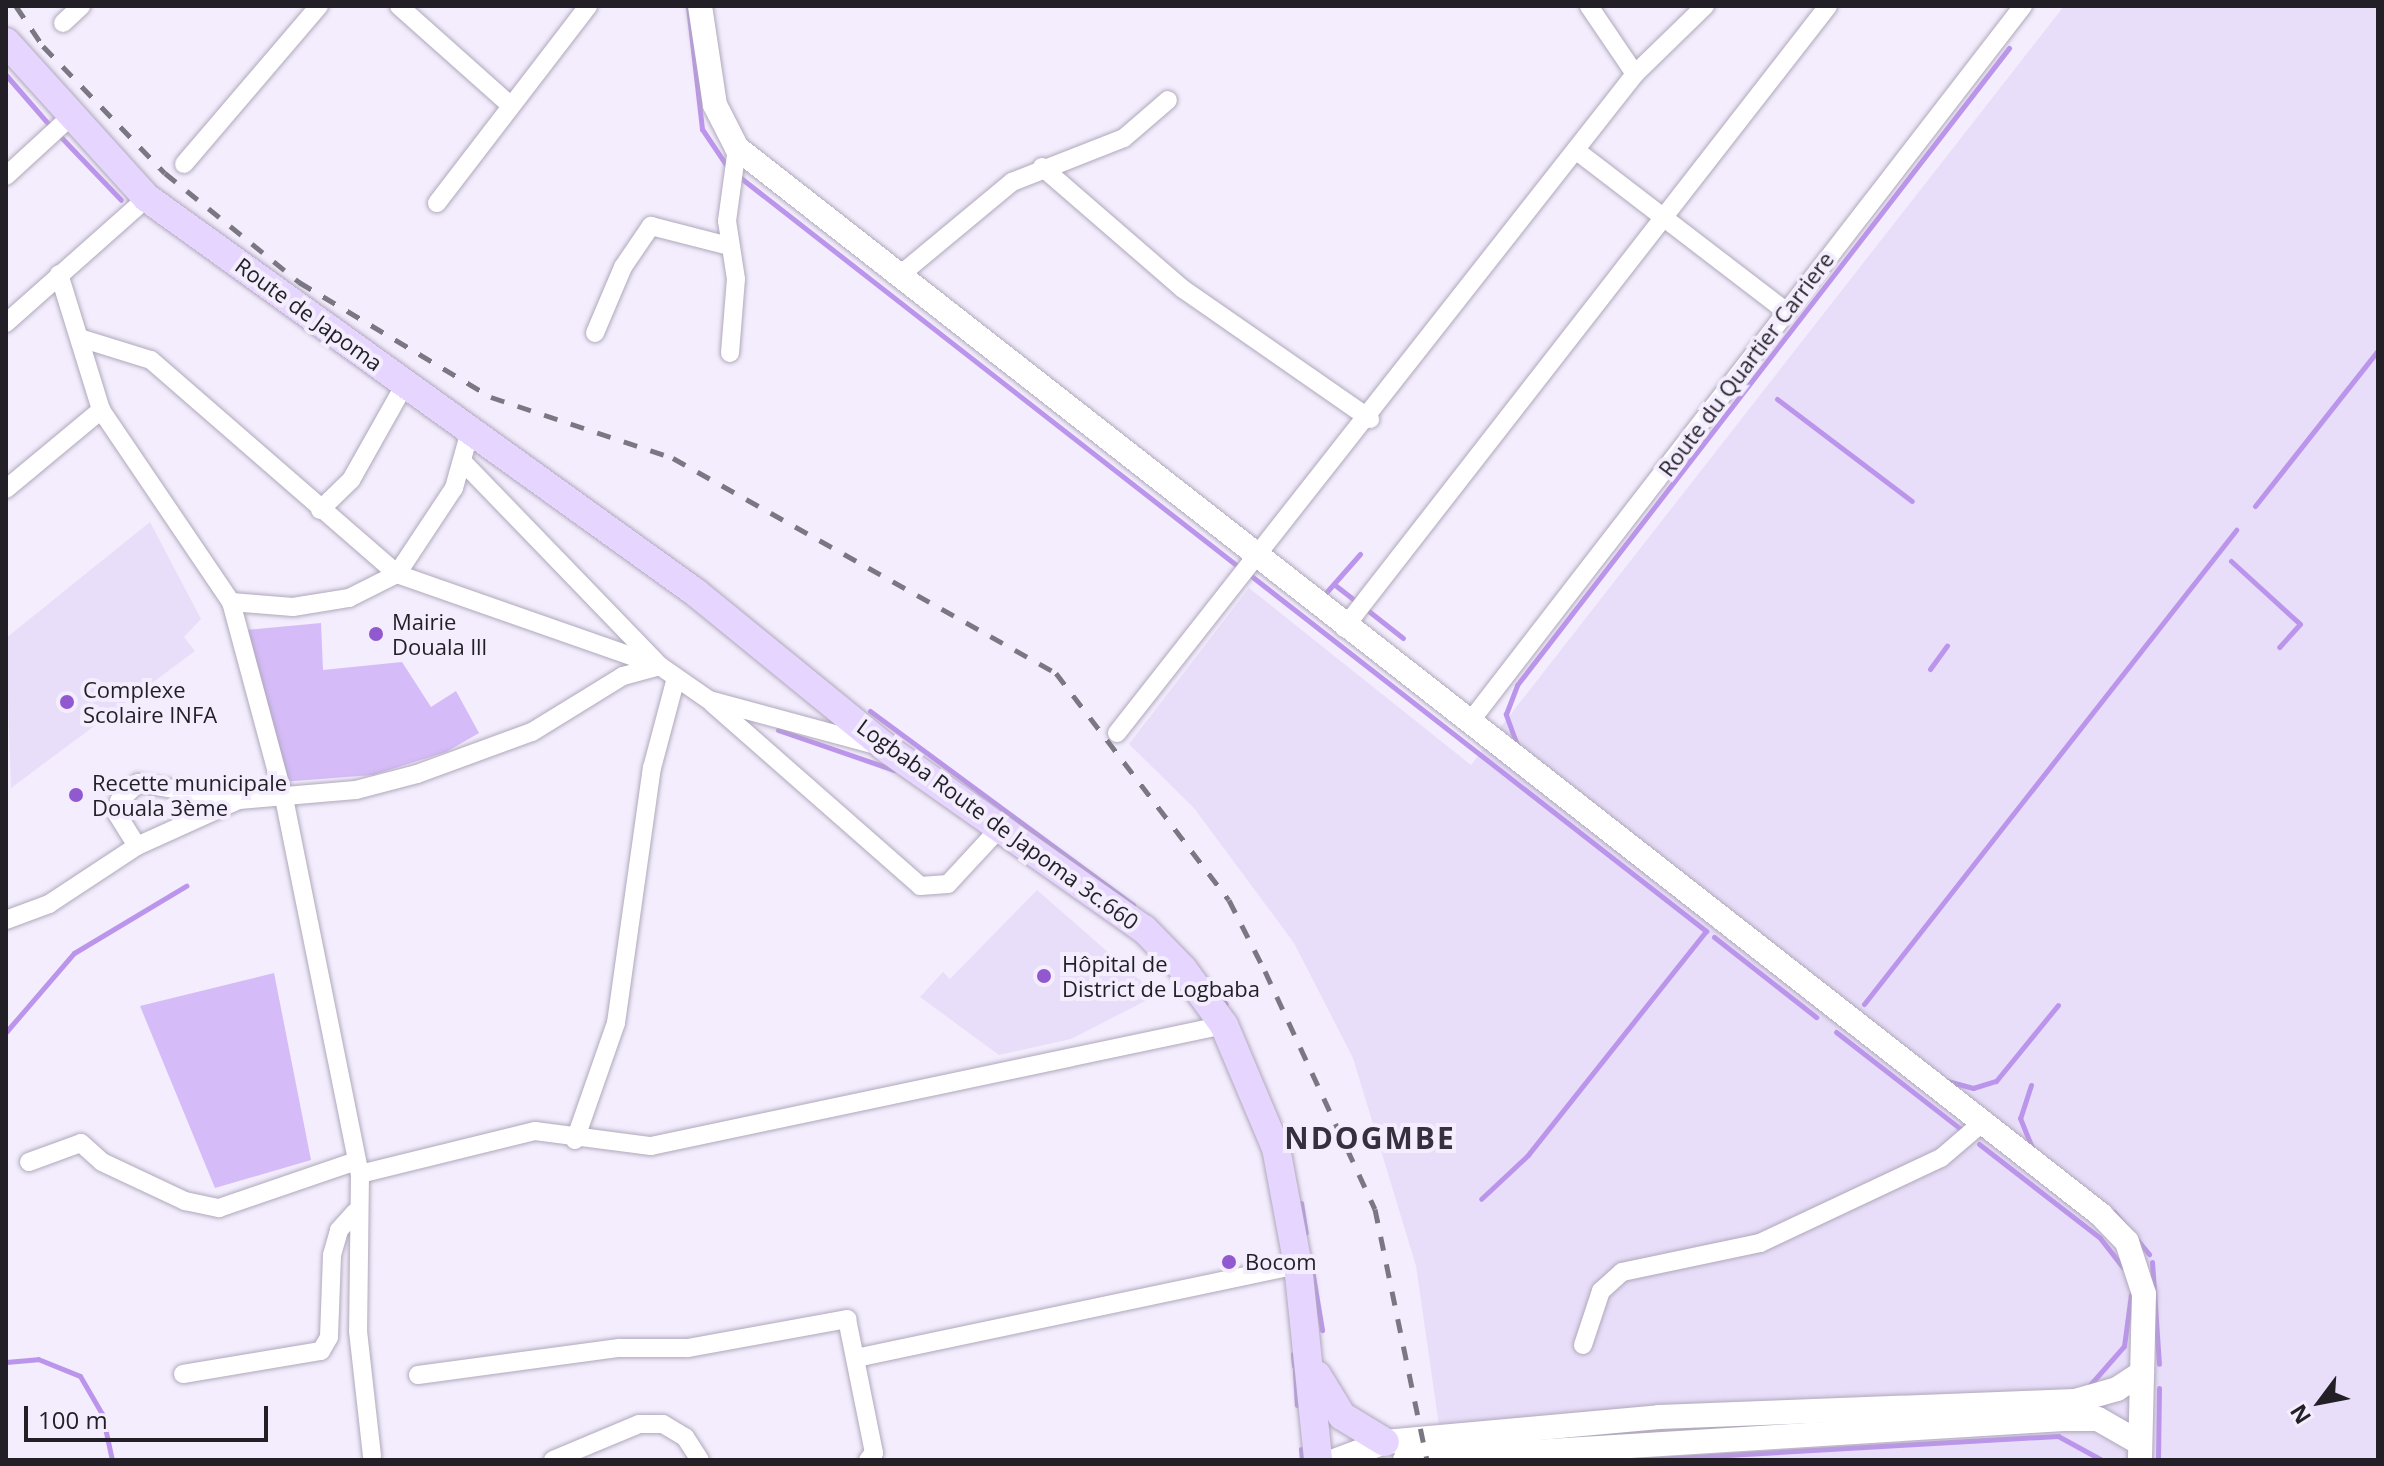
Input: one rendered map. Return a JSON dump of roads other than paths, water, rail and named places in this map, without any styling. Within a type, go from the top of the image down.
[{"type":"main road","points":[[700,6],[715,105],[737,148],[1344,628],[1982,1123],[2127,1242],[2144,1294],[2139,1451]]},
{"type":"main road","name":"Route de Japoma","points":[[6,42],[68,119],[147,198],[470,431]]},
{"type":"main road","name":"Logbaba Route de Japoma 3c.660","points":[[470,431],[695,592],[886,748],[1144,929],[1224,1025],[1276,1148],[1298,1265],[1318,1460]]},
{"type":"main road","points":[[1309,1358],[1342,1416],[1382,1453]]},
{"type":"main road","points":[[1337,1460],[1659,1417],[2054,1403],[2096,1398],[2142,1373]]},
{"type":"main road","points":[[1313,1398],[1382,1453],[2064,1419],[2098,1419],[2139,1451]]},
{"type":"street","points":[[63,23],[81,6]]},
{"type":"street","points":[[184,164],[319,6]]},
{"type":"street","points":[[399,6],[510,105]]},
{"type":"street","points":[[437,203],[588,6]]},
{"type":"street","points":[[1589,6],[1635,74]]},
{"type":"street","points":[[1117,733],[1370,419],[1635,74],[1705,6]]},
{"type":"street","points":[[1344,628],[1664,222],[1828,6]]},
{"type":"street","name":"Route du Quartier Carriere","points":[[1469,723],[1784,310],[2023,6]]},
{"type":"street","points":[[900,275],[1012,182],[1042,167],[1124,138],[1168,100]]},
{"type":"street","points":[[6,176],[68,119]]},
{"type":"street","points":[[730,353],[736,300],[729,246],[737,148]]},
{"type":"street","points":[[1577,151],[1664,222],[1784,310]]},
{"type":"street","points":[[1042,167],[1183,289],[1370,419]]},
{"type":"street","points":[[6,323],[147,198]]},
{"type":"street","points":[[595,333],[623,267],[651,226],[729,246]]},
{"type":"street","points":[[59,274],[83,339],[101,410],[231,602],[284,798],[358,1168],[355,1212],[372,1456]]},
{"type":"street","points":[[83,339],[151,360],[397,574],[660,666]]},
{"type":"street","points":[[320,510],[351,480],[405,384]]},
{"type":"street","points":[[6,489],[101,410]]},
{"type":"street","points":[[231,602],[293,607],[349,598],[397,574],[431,531],[462,461],[470,431]]},
{"type":"street","points":[[462,461],[660,666],[709,700],[920,886],[948,884],[999,829]]},
{"type":"street","points":[[137,846],[117,814],[119,801],[138,783],[239,800],[284,798],[417,774],[532,732],[623,676],[660,666]]},
{"type":"street","points":[[575,1140],[616,1023],[657,737],[676,678]]},
{"type":"street","points":[[709,700],[886,748]]},
{"type":"street","points":[[6,920],[49,904],[137,846],[239,800]]},
{"type":"street","points":[[29,1162],[81,1143],[130,1175],[219,1208],[358,1168],[535,1131],[575,1140],[651,1146],[1224,1025]]},
{"type":"street","points":[[1583,1345],[1601,1291],[1622,1272],[1760,1243],[1941,1158],[1982,1123]]},
{"type":"street","points":[[183,1374],[321,1351],[329,1337],[332,1255],[339,1230],[355,1212]]},
{"type":"street","points":[[856,1358],[1298,1265]]},
{"type":"street","points":[[418,1375],[619,1348],[688,1348],[847,1319],[874,1453],[868,1460]]},
{"type":"street","points":[[553,1460],[639,1424],[663,1424],[685,1437],[700,1460]]},
{"type":"waterway","points":[[688,6],[702,129],[729,169]]},
{"type":"waterway","points":[[1517,745],[1506,714],[1517,685],[2009,48]]},
{"type":"waterway","points":[[6,75],[51,127]]},
{"type":"waterway","points":[[58,134],[121,200]]},
{"type":"waterway","points":[[737,175],[1240,568]]},
{"type":"waterway","points":[[2255,506],[2378,350]]},
{"type":"waterway","points":[[1777,399],[1912,501]]},
{"type":"waterway","points":[[1864,1004],[2236,530]]},
{"type":"waterway","points":[[1323,596],[1360,554]]},
{"type":"waterway","points":[[2231,561],[2300,624],[2279,647]]},
{"type":"waterway","points":[[1250,575],[1706,931],[1528,1155],[1481,1199]]},
{"type":"waterway","points":[[1335,585],[1359,604]]},
{"type":"waterway","points":[[1366,609],[1403,638]]},
{"type":"waterway","points":[[1930,669],[1947,646]]},
{"type":"waterway","points":[[870,711],[1133,905]]},
{"type":"waterway","points":[[778,730],[894,770]]},
{"type":"waterway","points":[[6,1032],[74,953],[186,886]]},
{"type":"waterway","points":[[1714,937],[1816,1017]]},
{"type":"waterway","points":[[1210,983],[1226,1004]]},
{"type":"waterway","points":[[1947,1081],[1973,1088],[1996,1081],[2058,1005]]},
{"type":"waterway","points":[[1836,1032],[1963,1131]]},
{"type":"waterway","points":[[2031,1085],[2020,1118],[2032,1147]]},
{"type":"waterway","points":[[1979,1144],[2100,1238],[2123,1267]]},
{"type":"waterway","points":[[1301,1203],[1306,1233]]},
{"type":"waterway","points":[[2114,1212],[2149,1254]]},
{"type":"waterway","points":[[2152,1262],[2159,1364]]},
{"type":"waterway","points":[[1312,1270],[1322,1330]]},
{"type":"waterway","points":[[2089,1386],[2124,1346],[2131,1294]]},
{"type":"waterway","points":[[1293,1354],[1294,1366]]},
{"type":"waterway","points":[[6,1362],[38,1359],[80,1376],[102,1414],[112,1460]]},
{"type":"waterway","points":[[1295,1370],[1297,1405]]},
{"type":"waterway","points":[[2158,1460],[2159,1388]]},
{"type":"waterway","points":[[1640,1460],[2058,1436],[2102,1460]]},
{"type":"waterway","points":[[1301,1449],[1302,1460]]},
{"type":"railway","points":[[16,6],[43,46],[165,173],[299,282],[491,397],[673,458],[1056,673],[1229,900],[1265,971],[1375,1209],[1427,1460]]},
{"type":"place","name":"Mairie Douala lll","points":[[376,634]]},
{"type":"place","name":"Complexe Scolaire INFA","points":[[67,702]]},
{"type":"place","name":"Recette municipale Douala 3ème","points":[[76,795]]},
{"type":"place","name":"Hôpital de District de Logbaba","points":[[1044,976]]},
{"type":"place","name":"Bocom","points":[[1229,1262]]},
{"type":"district","name":"NDOGMBE","points":[[1370,1138]]}]
